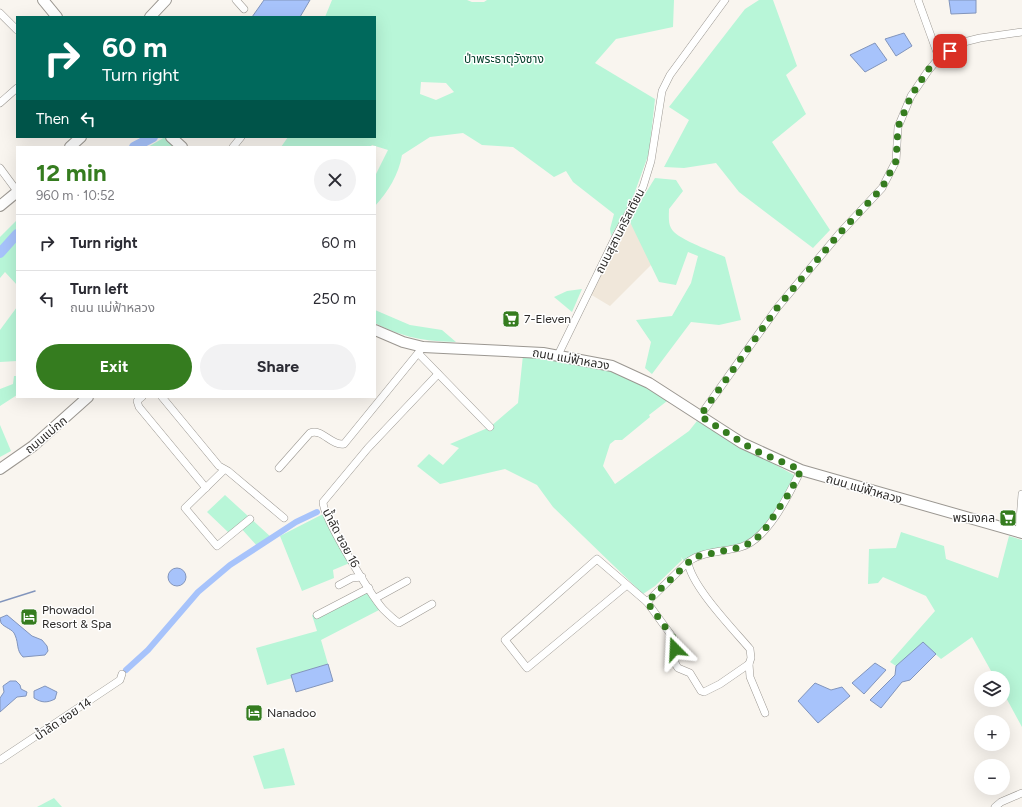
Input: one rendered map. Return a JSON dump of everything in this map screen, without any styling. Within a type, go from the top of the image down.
[{"type":"street","points":[[43,0],[56,16]]},
{"type":"street","points":[[151,16],[166,0]]},
{"type":"street","points":[[236,0],[244,9]]},
{"type":"street","name":"ถนนสุสานคริสเตียน","points":[[558,355],[616,236],[643,187],[650,162],[662,91],[670,75],[725,0]]},
{"type":"street","points":[[918,0],[939,58]]},
{"type":"street","points":[[2,18],[16,29]]},
{"type":"street","points":[[700,416],[777,308],[839,234],[882,188],[896,161],[898,127],[911,96],[928,70],[939,58],[960,43],[980,38],[1022,32]]},
{"type":"street","points":[[0,103],[16,89]]},
{"type":"street","points":[[71,146],[80,138]]},
{"type":"street","points":[[234,146],[240,138]]},
{"type":"street","points":[[0,168],[16,191]]},
{"type":"street","points":[[0,206],[16,193]]},
{"type":"street","name":"ถนน แม่ฟ้าหลวง","points":[[376,330],[421,350],[558,355],[599,362],[624,370],[649,383],[754,450],[801,470],[1021,533]]},
{"type":"street","points":[[279,468],[310,433],[318,432],[339,444],[344,444],[421,350],[438,374],[490,427]]},
{"type":"street","name":"น้ำลัด ซอย 16","points":[[432,604],[399,623],[382,608],[362,577],[325,513],[323,502],[368,448],[438,374]]},
{"type":"street","name":"ถนนแม่กก","points":[[0,469],[33,446],[87,398]]},
{"type":"street","points":[[141,398],[137,401],[139,407],[206,488]]},
{"type":"street","points":[[163,398],[224,470],[228,471],[284,518]]},
{"type":"street","points":[[224,470],[185,508],[217,546],[250,519]]},
{"type":"street","points":[[647,602],[694,557],[742,547],[754,541],[763,532],[790,492],[801,470]]},
{"type":"street","points":[[1021,533],[1022,494]]},
{"type":"street","points":[[627,585],[527,668],[505,640],[597,560],[627,585],[647,602],[674,639],[675,649],[673,656],[676,665],[678,668],[690,673],[701,691],[704,692],[720,684],[749,664]]},
{"type":"street","points":[[688,562],[692,575],[724,619],[750,650],[750,677],[765,712]]},
{"type":"street","points":[[339,585],[352,578],[362,577]]},
{"type":"street","points":[[376,598],[407,581]]},
{"type":"street","points":[[317,616],[369,588]]},
{"type":"street","name":"น้ำลัด ซอย 14","points":[[0,760],[120,680],[122,674]]},
{"type":"street","points":[[995,807],[1001,802],[1022,793]]},
{"type":"shaded area","points":[[629,220],[652,264],[610,306],[590,294],[617,239]]},
{"type":"green space","name":"ป่าพระธาตุวังซาง","points":[[332,0],[467,0],[472,2],[484,2],[487,0],[674,0],[673,27],[616,39],[595,63],[655,99],[649,153],[632,200],[611,236],[610,229],[614,214],[573,182],[566,171],[554,177],[513,147],[482,145],[463,133],[430,137],[402,155],[401,162],[392,182],[376,205],[376,174],[388,150],[372,145],[282,146],[287,138],[376,138],[376,16],[325,16]],"holes":[[[421,82],[446,83],[454,92],[436,100],[420,94]]]},
{"type":"green space","points":[[759,0],[773,0],[797,66],[786,75],[806,114],[772,142],[830,230],[813,248],[739,192],[716,163],[684,168],[664,167],[689,120],[669,107],[745,9]]},
{"type":"green space","points":[[166,138],[172,146],[150,146]]},
{"type":"green space","points":[[655,178],[676,180],[683,191],[669,209],[669,224],[674,232],[687,240],[725,257],[741,320],[719,325],[691,322],[652,374],[645,368],[651,342],[636,320],[672,316],[691,283],[698,256],[688,252],[676,285],[659,282],[629,220]]},
{"type":"green space","points":[[16,221],[16,284],[5,272],[0,278],[0,237]]},
{"type":"green space","points":[[582,289],[572,312],[554,297],[567,291]]},
{"type":"green space","points":[[16,308],[16,361],[0,362],[0,330]]},
{"type":"green space","points":[[376,310],[410,325],[442,330],[456,342],[424,340],[385,328],[376,324]]},
{"type":"green space","points":[[523,355],[580,362],[622,373],[671,398],[649,415],[650,417],[622,440],[615,440],[610,444],[603,466],[615,484],[689,431],[697,421],[794,475],[790,492],[754,541],[688,562],[684,561],[681,557],[682,560],[655,586],[643,594],[553,507],[537,485],[505,469],[440,484],[417,466],[429,454],[443,465],[459,448],[450,444],[490,427],[518,403]]},
{"type":"green space","points":[[14,376],[16,376],[16,396],[0,406],[0,389],[13,384]]},
{"type":"green space","points":[[0,425],[11,451],[0,457]]},
{"type":"green space","points":[[225,495],[272,538],[258,547],[239,526],[229,533],[207,512]]},
{"type":"green space","points":[[325,513],[352,562],[333,570],[334,578],[302,591],[280,536]]},
{"type":"green space","points":[[901,532],[944,546],[946,559],[998,578],[1009,536],[1022,540],[1022,727],[1010,705],[1010,671],[991,671],[972,637],[941,659],[923,643],[896,666],[890,662],[935,611],[926,596],[883,577],[878,583],[868,584],[869,549],[896,548]]},
{"type":"green space","points":[[367,589],[379,610],[321,640],[328,664],[291,675],[292,678],[267,685],[256,648],[317,631],[312,615],[338,605]]},
{"type":"green space","points":[[284,748],[295,785],[264,789],[253,756]]},
{"type":"green space","points":[[54,798],[62,807],[37,807]]},
{"type":"water","points":[[264,0],[310,0],[301,16],[253,16]]},
{"type":"water","points":[[949,0],[976,0],[976,13],[951,14]]},
{"type":"water","points":[[904,33],[912,46],[896,56],[885,39]]},
{"type":"water","points":[[875,43],[887,60],[865,72],[850,55]]},
{"type":"water","points":[[173,568],[181,568],[186,573],[184,584],[181,586],[173,586],[168,581],[168,573]]},
{"type":"water","points":[[7,615],[32,636],[42,640],[47,646],[48,651],[45,655],[23,657],[19,652],[14,633],[1,623],[0,618]]},
{"type":"water","points":[[923,642],[936,654],[910,680],[902,682],[881,708],[870,700],[895,675],[896,666]]},
{"type":"water","points":[[875,663],[886,670],[864,694],[852,683]]},
{"type":"water","points":[[328,664],[333,681],[296,692],[291,675]]},
{"type":"water","points":[[10,681],[16,681],[20,685],[21,689],[27,692],[26,696],[17,697],[0,712],[0,698],[4,692],[3,686]]},
{"type":"water","points":[[815,683],[831,690],[842,687],[850,696],[818,723],[798,701]]},
{"type":"water","points":[[45,686],[57,692],[55,699],[44,702],[34,698],[34,691]]},
{"type":"waterway","points":[[136,146],[151,138]]},
{"type":"waterway","points":[[0,253],[16,235]]},
{"type":"waterway","points":[[126,670],[148,650],[198,592],[230,565],[296,522],[317,512]]},
{"type":"waterway","points":[[0,602],[35,591]]},
{"type":"place","name":"7-Eleven","points":[[511,319]]},
{"type":"place","name":"พรมงคล","points":[[1008,518]]},
{"type":"place","name":"Phowadol Resort & Spa","points":[[29,617]]},
{"type":"place","name":"Nanadoo","points":[[254,713]]},
{"type":"route","points":[[675,649],[674,639],[647,602],[694,557],[742,547],[754,541],[763,532],[790,492],[801,470],[754,450],[723,432],[700,416],[777,308],[839,234],[882,188],[896,161],[898,127],[911,96],[928,70],[939,58],[950,51]]}]
